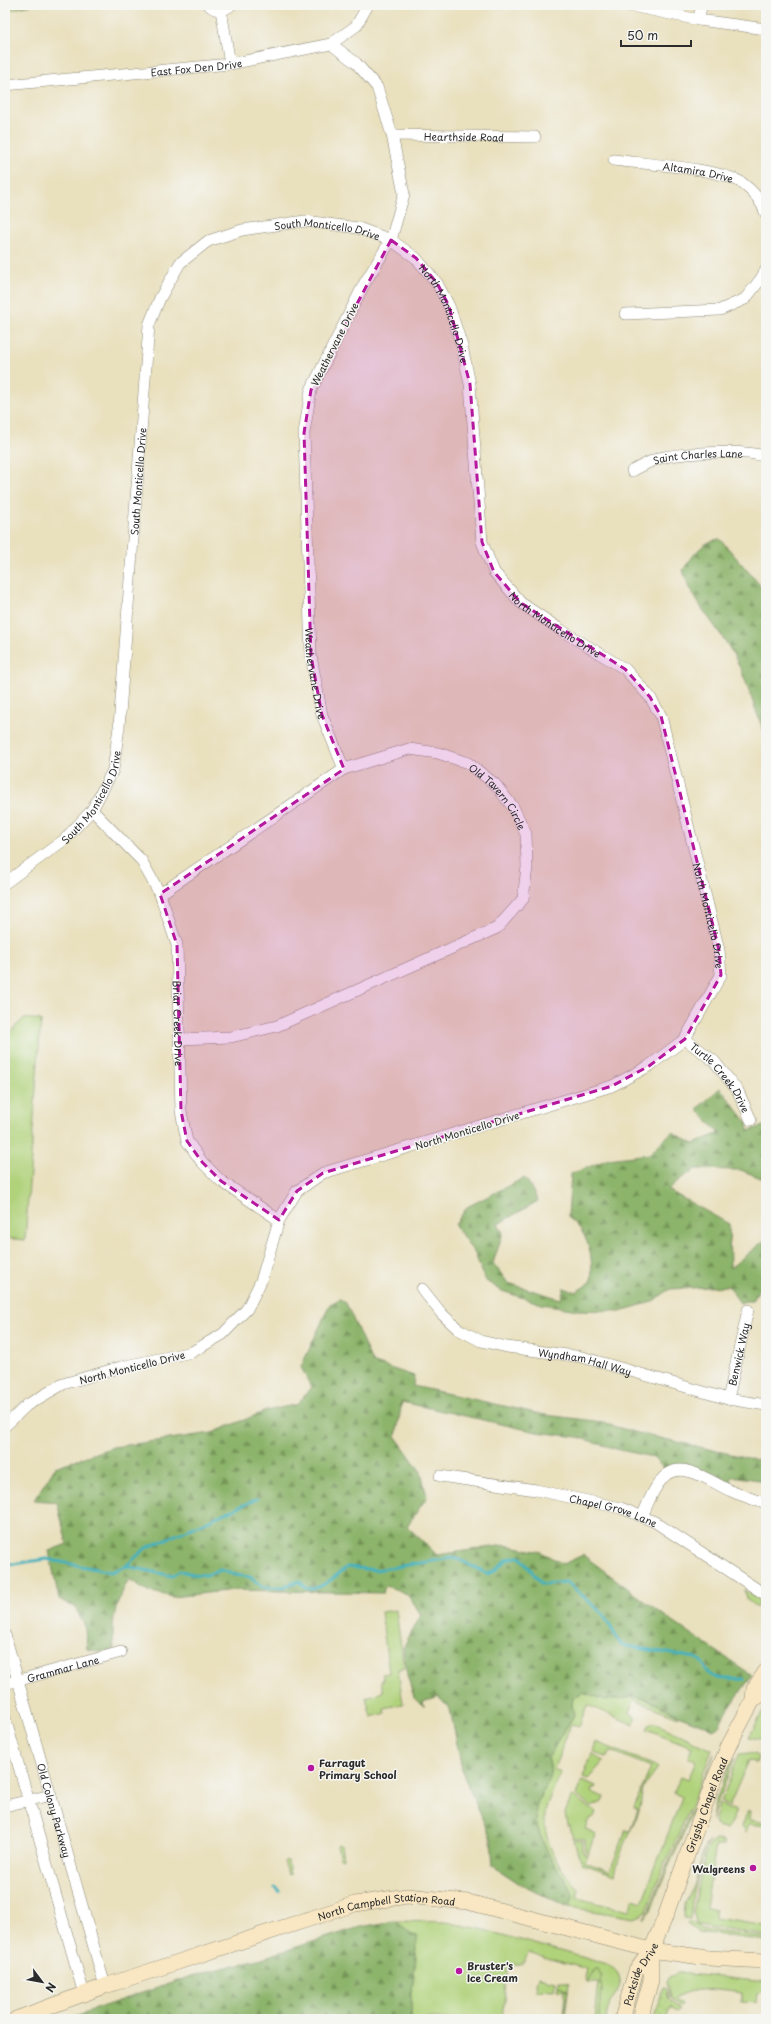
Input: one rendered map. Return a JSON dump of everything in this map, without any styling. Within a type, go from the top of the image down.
[{"type":"main road","points":[[753,1700],[754,1689],[766,1671]]},
{"type":"main road","name":"Grigsby Chapel Road","points":[[651,1950],[666,1913],[712,1785],[729,1745],[753,1700],[766,1691]]},
{"type":"main road","name":"North Campbell Station Road","points":[[16,2019],[105,1986],[355,1904],[407,1896],[468,1902],[651,1950],[708,1958],[766,1961]]},
{"type":"main road","name":"Parkside Drive","points":[[622,2019],[636,1971],[651,1950]]},
{"type":"main road","name":"Parkside Drive","points":[[640,2019],[651,1980],[651,1950]]},
{"type":"street","points":[[209,5],[216,10],[226,8],[230,64]]},
{"type":"street","name":"East Fox Den Drive","points":[[5,85],[230,64],[331,44],[356,26],[368,5]]},
{"type":"street","points":[[627,5],[699,20],[766,29]]},
{"type":"street","points":[[699,20],[701,5]]},
{"type":"street","name":"Weathervane Drive","points":[[331,44],[356,63],[377,87],[392,135],[404,194],[390,240],[364,284],[311,390],[304,433],[311,656],[322,715],[344,768]]},
{"type":"street","name":"Hearthside Road","points":[[392,135],[535,137]]},
{"type":"street","name":"Altamira Drive","points":[[614,160],[717,173],[742,183],[763,203],[766,214]]},
{"type":"street","name":"South Monticello Drive","points":[[5,883],[64,840],[92,810],[113,770],[119,727],[149,325],[160,298],[180,263],[208,241],[242,230],[306,221],[358,228],[390,240]]},
{"type":"street","name":"North Monticello Drive","points":[[5,1426],[27,1406],[63,1384],[121,1367],[192,1352],[223,1334],[247,1309],[261,1282],[279,1220],[297,1191],[323,1173],[612,1086],[649,1066],[685,1039],[721,975],[719,950],[661,716],[650,697],[625,669],[561,630],[521,603],[494,572],[482,542],[470,384],[462,346],[452,312],[437,284],[416,258],[390,240]]},
{"type":"street","points":[[625,314],[720,310],[745,299],[766,270]]},
{"type":"street","name":"Saint Charles Lane","points":[[632,471],[663,457],[704,454],[757,453],[766,457]]},
{"type":"street","name":"Old Tavern Circle","points":[[160,894],[344,768],[409,749],[438,753],[468,763],[495,784],[513,807],[526,834],[527,867],[523,899],[497,928],[277,1026],[231,1037],[179,1039]]},
{"type":"street","name":"Briar Creek Drive","points":[[92,810],[141,860],[160,894],[177,945],[180,1111],[187,1141],[202,1162],[220,1181],[279,1220]]},
{"type":"street","name":"Turtle Creek Drive","points":[[685,1039],[714,1061],[738,1091],[751,1120]]},
{"type":"street","name":"Wyndham Hall Way","points":[[422,1289],[442,1314],[458,1329],[481,1341],[507,1347],[582,1357],[728,1399],[766,1405]]},
{"type":"street","name":"Benwick Way","points":[[728,1399],[748,1310]]},
{"type":"street","points":[[642,1516],[660,1482],[668,1474],[678,1470],[697,1475],[766,1504]]},
{"type":"street","name":"Chapel Grove Lane","points":[[440,1476],[536,1490],[621,1508],[655,1522],[766,1595]]},
{"type":"street","name":"Old Colony Parkway","points":[[5,1634],[105,1986]]},
{"type":"street","name":"Grammar Lane","points":[[5,1684],[121,1652]]},
{"type":"street","points":[[5,1718],[84,1994]]},
{"type":"street","points":[[5,1806],[51,1795]]},
{"type":"highlighted area","points":[[391,240],[416,258],[437,283],[449,306],[470,384],[482,542],[494,572],[521,603],[625,669],[650,697],[661,716],[719,950],[721,975],[685,1039],[649,1066],[612,1086],[323,1173],[297,1191],[279,1220],[221,1181],[202,1162],[187,1141],[181,1111],[177,945],[160,894],[344,769],[322,715],[311,656],[304,433],[311,390]]},
{"type":"green space","points":[[5,5],[31,5],[5,11]]},
{"type":"green space","points":[[720,539],[766,592],[766,735],[746,682],[732,652],[698,603],[687,582],[683,570],[698,550],[714,540]]},
{"type":"green space","points":[[24,1018],[41,1020],[25,1240],[5,1238],[5,1038]]},
{"type":"green space","points":[[720,1088],[747,1122],[748,1131],[766,1125],[766,1180],[741,1170],[695,1169],[668,1190],[729,1224],[730,1268],[766,1239],[766,1283],[761,1284],[753,1301],[745,1301],[740,1303],[728,1286],[670,1289],[652,1302],[620,1311],[578,1310],[542,1304],[502,1291],[486,1281],[475,1254],[455,1225],[467,1207],[524,1178],[528,1182],[538,1201],[498,1224],[503,1233],[493,1263],[508,1283],[561,1299],[564,1288],[576,1292],[591,1282],[592,1268],[587,1242],[579,1228],[568,1216],[571,1174],[609,1159],[649,1154],[672,1132],[694,1144],[719,1133],[697,1109]]},
{"type":"green space","points":[[340,1299],[346,1303],[372,1362],[414,1376],[413,1386],[545,1415],[595,1421],[638,1433],[766,1462],[766,1486],[759,1480],[732,1476],[730,1484],[690,1467],[673,1466],[664,1468],[652,1457],[616,1449],[578,1437],[537,1432],[402,1402],[396,1437],[421,1472],[427,1497],[407,1526],[437,1555],[505,1545],[541,1552],[563,1564],[583,1555],[673,1622],[752,1675],[722,1719],[720,1725],[713,1729],[678,1715],[647,1699],[635,1697],[606,1700],[583,1692],[573,1698],[572,1705],[574,1715],[548,1758],[550,1765],[549,1777],[539,1798],[536,1814],[537,1826],[541,1838],[553,1862],[573,1892],[574,1896],[569,1907],[523,1886],[493,1866],[491,1839],[463,1774],[450,1709],[438,1697],[423,1702],[424,1707],[414,1697],[407,1675],[403,1648],[421,1615],[410,1598],[404,1593],[385,1586],[383,1593],[233,1590],[173,1597],[148,1591],[129,1579],[120,1596],[115,1612],[113,1629],[114,1649],[103,1652],[87,1649],[86,1628],[75,1607],[59,1599],[49,1551],[67,1544],[57,1502],[34,1500],[55,1467],[113,1447],[212,1433],[266,1411],[298,1404],[311,1387],[301,1367],[330,1304]]},
{"type":"green space","points":[[744,1590],[761,1601],[756,1607],[746,1599]]},
{"type":"green space","points":[[396,1610],[404,1668],[398,1669],[403,1704],[384,1708],[385,1713],[371,1717],[366,1697],[383,1692],[381,1680],[384,1680],[382,1674],[389,1673],[381,1612]]},
{"type":"green space","points":[[583,1692],[606,1700],[635,1697],[647,1699],[678,1715],[678,1717],[634,1700],[629,1713],[635,1717],[634,1725],[587,1705],[579,1726],[571,1724],[554,1769],[561,1773],[549,1798],[545,1813],[545,1824],[550,1845],[559,1865],[579,1889],[577,1898],[629,1911],[633,1899],[642,1902],[682,1797],[674,1792],[681,1777],[688,1780],[696,1761],[688,1756],[692,1747],[646,1729],[651,1723],[655,1723],[712,1750],[690,1808],[659,1878],[647,1911],[634,1918],[569,1907],[573,1892],[553,1862],[541,1838],[537,1826],[537,1804],[549,1777],[550,1771],[548,1758],[574,1715],[572,1705],[573,1698]]},
{"type":"green space","points":[[766,1706],[766,1724],[762,1730],[766,1733],[766,1738],[759,1739],[749,1737]]},
{"type":"green space","points":[[596,1742],[658,1767],[643,1790],[640,1809],[622,1851],[615,1875],[583,1864],[578,1855],[574,1840],[583,1841],[583,1852],[587,1855],[585,1862],[610,1871],[626,1830],[630,1831],[638,1810],[634,1808],[651,1767],[611,1751],[606,1757],[593,1751]]},
{"type":"green space","points":[[592,1753],[604,1761],[588,1779],[583,1777]]},
{"type":"green space","points":[[749,1753],[758,1757],[756,1763],[749,1760],[729,1806],[721,1802],[739,1754]]},
{"type":"green space","points":[[714,1754],[696,1804],[660,1886],[652,1909],[643,1919],[650,1909]]},
{"type":"green space","points":[[735,1757],[714,1811],[712,1820],[714,1805],[731,1761]]},
{"type":"green space","points":[[582,1780],[596,1786],[595,1788],[592,1788],[591,1792],[604,1797],[602,1802],[592,1807],[576,1795]]},
{"type":"green space","points":[[572,1796],[596,1812],[594,1817],[589,1819],[585,1829],[595,1835],[588,1853],[586,1852],[585,1839],[573,1838],[570,1826],[567,1826],[565,1813]]},
{"type":"green space","points":[[719,1804],[736,1811],[726,1829],[720,1828],[714,1823]]},
{"type":"green space","points":[[748,1811],[750,1811],[749,1819],[766,1822],[766,1826],[749,1824],[746,1832],[742,1826]]},
{"type":"green space","points":[[715,1840],[723,1841],[724,1845],[716,1845],[706,1908],[715,1909],[715,1918],[766,1926],[766,1936],[697,1925],[693,1912],[706,1850]]},
{"type":"green space","points":[[709,1841],[704,1849],[692,1902],[690,1919],[684,1918],[685,1904],[694,1886],[705,1845]]},
{"type":"green space","points":[[338,1844],[341,1845],[343,1859],[340,1858],[337,1846]]},
{"type":"green space","points":[[286,1860],[288,1861],[290,1875],[288,1874],[284,1862]]},
{"type":"green space","points":[[395,1921],[446,1922],[481,1929],[608,1965],[618,1974],[620,1982],[619,1987],[610,2003],[607,2019],[599,2019],[602,1990],[599,1977],[602,1977],[602,1975],[594,1970],[587,1982],[585,1978],[587,1969],[528,1953],[523,1963],[508,1964],[502,2019],[411,2019],[411,1999],[417,1949],[412,1935]]},
{"type":"green space","points":[[395,1921],[412,1935],[417,1937],[411,2019],[66,2019],[192,1976],[262,1958],[360,1927]]},
{"type":"green space","points":[[688,1922],[692,1922],[701,1929],[766,1938],[766,1941],[698,1932],[687,1924]]},
{"type":"green space","points":[[597,1967],[602,1977],[600,1978],[602,1990],[599,2019],[595,2019],[599,1982],[587,1982]]},
{"type":"green space","points":[[678,1973],[766,1982],[766,1991],[758,1994],[757,2003],[741,2002],[742,1993],[708,1990],[692,1991],[675,1998],[681,2004],[680,2006],[670,1998],[666,1982],[669,1977]]},
{"type":"green space","points":[[539,1977],[555,1981],[554,1990],[536,1990],[535,1982]]},
{"type":"green space","points":[[558,1981],[569,1984],[565,2016],[563,2015],[568,1991],[558,1986]]},
{"type":"green space","points":[[558,1986],[568,1991],[563,2015],[565,1991],[557,1990]]},
{"type":"green space","points":[[663,1988],[666,1989],[668,1999],[679,2008],[676,2011],[670,2007],[666,2019],[655,2019]]},
{"type":"waterway","points":[[5,1563],[14,1564],[46,1559],[111,1572],[126,1566],[146,1548],[257,1499]]},
{"type":"waterway","points":[[126,1566],[172,1576],[180,1571],[206,1575],[221,1570],[235,1575],[250,1577],[263,1587],[283,1587],[298,1581],[310,1589],[327,1583],[347,1567],[376,1570],[452,1558],[460,1560],[487,1574],[496,1570],[505,1561],[514,1557],[520,1557],[542,1584],[567,1582],[603,1614],[621,1645],[696,1658],[702,1662],[710,1674],[717,1678],[744,1679]]},
{"type":"waterway","points":[[275,1888],[279,1891]]},
{"type":"place","name":"Farragut Primary School","points":[[311,1768]]},
{"type":"place","name":"Walgreens","points":[[753,1868]]},
{"type":"place","name":"Bruster's Ice Cream","points":[[459,1971]]}]
